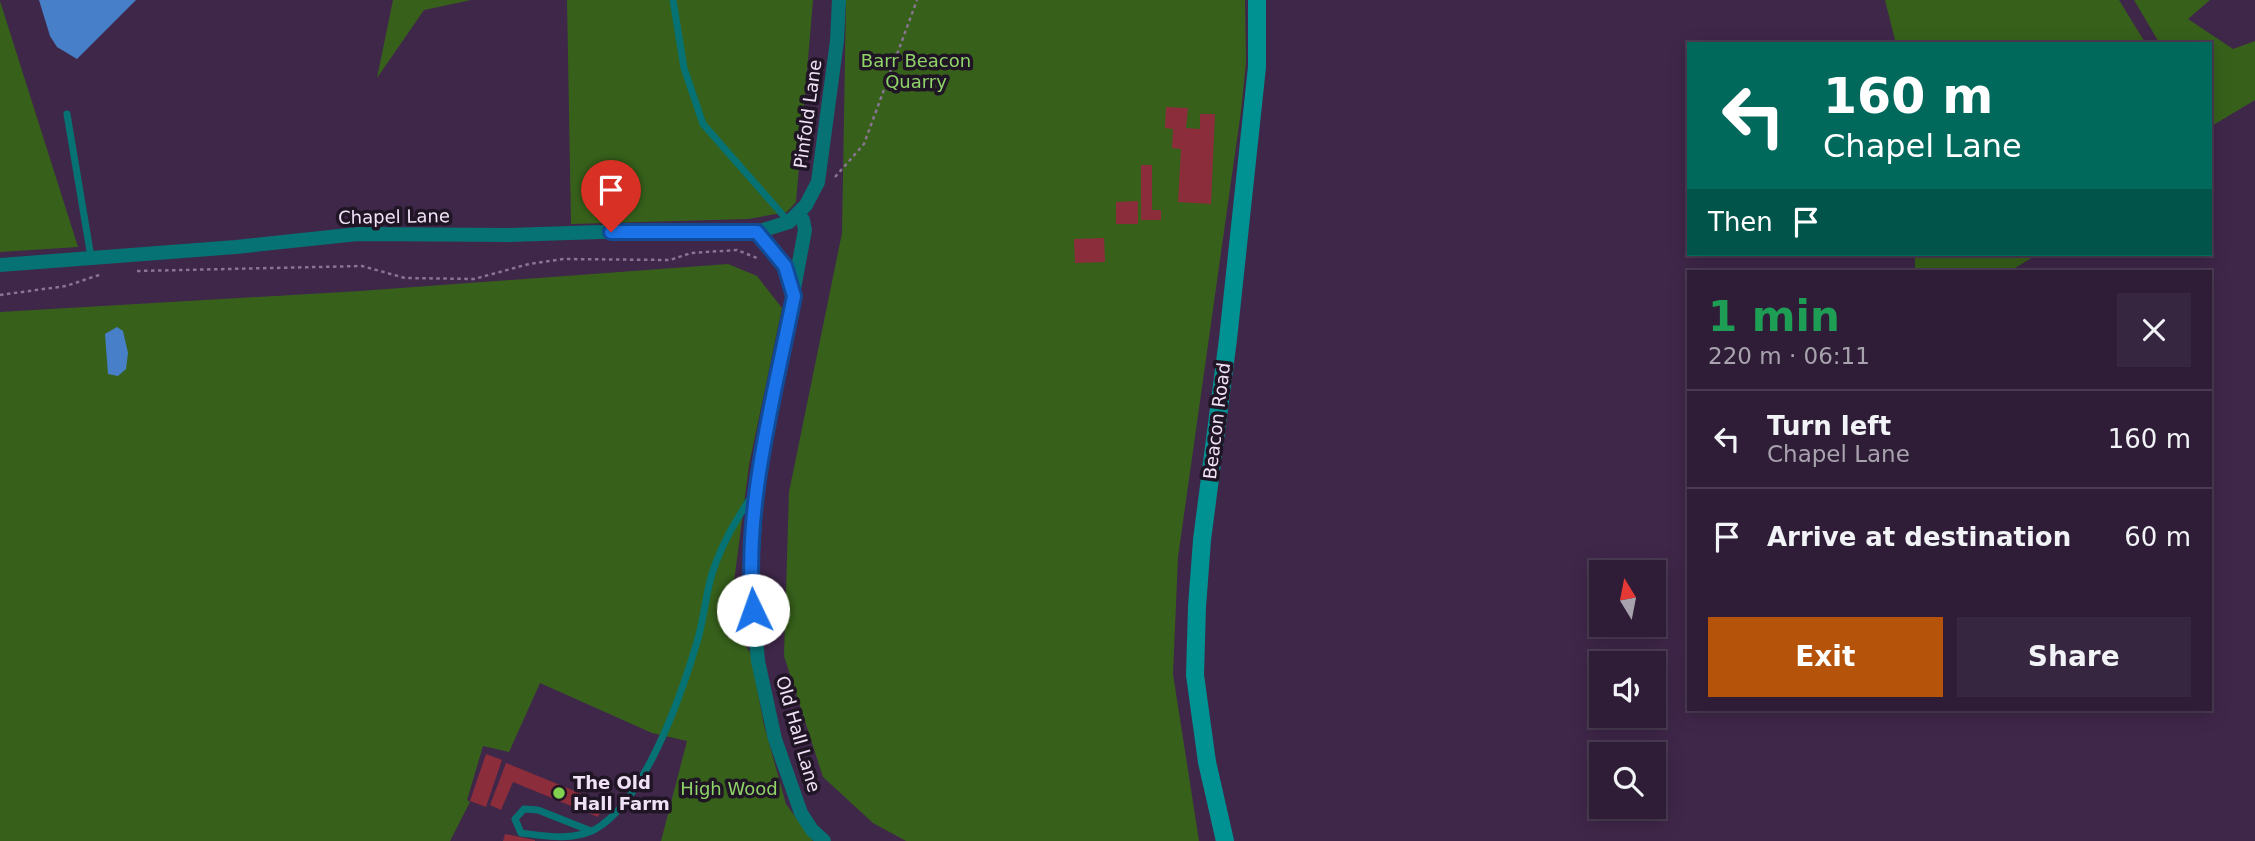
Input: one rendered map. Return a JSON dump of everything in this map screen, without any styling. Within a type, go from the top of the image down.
[{"type":"main road","name":"Beacon Road","points":[[1225,841],[1207,762],[1195,675],[1197,607],[1202,540],[1228,338],[1255,80],[1257,0]]},
{"type":"street","name":"Pinfold Lane","points":[[793,218],[818,182],[837,41],[839,0]]},
{"type":"street","name":"Chapel Lane","points":[[0,265],[236,247],[358,234],[509,236],[662,230],[757,232],[793,218]]},
{"type":"street","name":"Old Hall Lane","points":[[793,218],[803,220],[805,230],[757,487],[751,585],[758,661],[775,739],[801,813],[812,830],[824,841]]},
{"type":"street","points":[[757,232],[785,266],[794,296]]},
{"type":"lane","points":[[673,0],[684,68],[704,124],[793,218]]},
{"type":"lane","points":[[67,114],[91,258]]},
{"type":"lane","points":[[591,831],[538,810],[524,809],[515,819],[521,833],[566,839],[591,831],[608,821],[627,801],[659,743],[697,641],[712,574],[728,533],[757,487]]},
{"type":"path","points":[[818,182],[837,176],[864,144],[917,0]]},
{"type":"path","points":[[133,271],[362,265],[405,278],[474,279],[529,264],[562,259],[670,260],[691,253],[737,250],[762,260]]},
{"type":"path","points":[[0,295],[66,286],[107,272]]},
{"type":"green space","points":[[393,0],[471,0],[424,10],[377,78]]},
{"type":"green space","points":[[567,0],[813,0],[796,202],[787,212],[748,219],[571,224]]},
{"type":"green space","name":"Barr Beacon Quarry","points":[[846,0],[1245,0],[1246,63],[1241,111],[1178,557],[1173,674],[1199,841],[906,841],[873,823],[823,777],[784,656],[789,492],[842,233]]},
{"type":"green space","points":[[1885,0],[2119,0],[2145,42],[1896,42]]},
{"type":"green space","points":[[2134,0],[2210,0],[2188,19],[2233,49],[2255,41],[2255,100],[2212,126],[2212,42],[2159,42]]},
{"type":"green space","points":[[0,1],[78,247],[0,252]]},
{"type":"green space","points":[[1915,256],[2035,256],[2012,270],[1915,270]]},
{"type":"green space","name":"High Wood","points":[[728,264],[757,276],[782,308],[749,465],[727,637],[740,639],[750,652],[764,725],[786,804],[813,841],[661,841],[687,741],[652,733],[540,683],[509,752],[483,746],[467,800],[470,802],[450,841],[0,841],[0,312],[360,291]]},
{"type":"water","points":[[39,0],[136,0],[77,59],[57,47],[50,36]]},
{"type":"water","points":[[117,327],[123,331],[128,353],[126,369],[118,376],[108,374],[105,334]]},
{"type":"building","points":[[1166,107],[1188,108],[1186,128],[1200,129],[1200,114],[1215,114],[1211,204],[1178,202],[1181,149],[1172,148],[1173,129],[1165,128]]},
{"type":"building","points":[[1141,165],[1152,165],[1152,210],[1161,210],[1161,220],[1141,220]]},
{"type":"building","points":[[1138,201],[1138,224],[1116,224],[1116,202]]},
{"type":"building","points":[[1104,238],[1105,262],[1075,263],[1074,239]]},
{"type":"building","points":[[486,754],[502,760],[486,807],[470,801]]},
{"type":"building","name":"The Old Hall Farm","points":[[506,763],[604,803],[598,817],[513,782],[501,810],[490,805]]},
{"type":"building","name":"The Old Hall Farm","points":[[505,834],[535,840],[535,841],[503,841]]},
{"type":"place","name":"The Old Hall Farm","points":[[559,793]]},
{"type":"route","points":[[611,232],[757,232],[785,266],[794,296],[757,487],[751,585],[753,610]]}]
